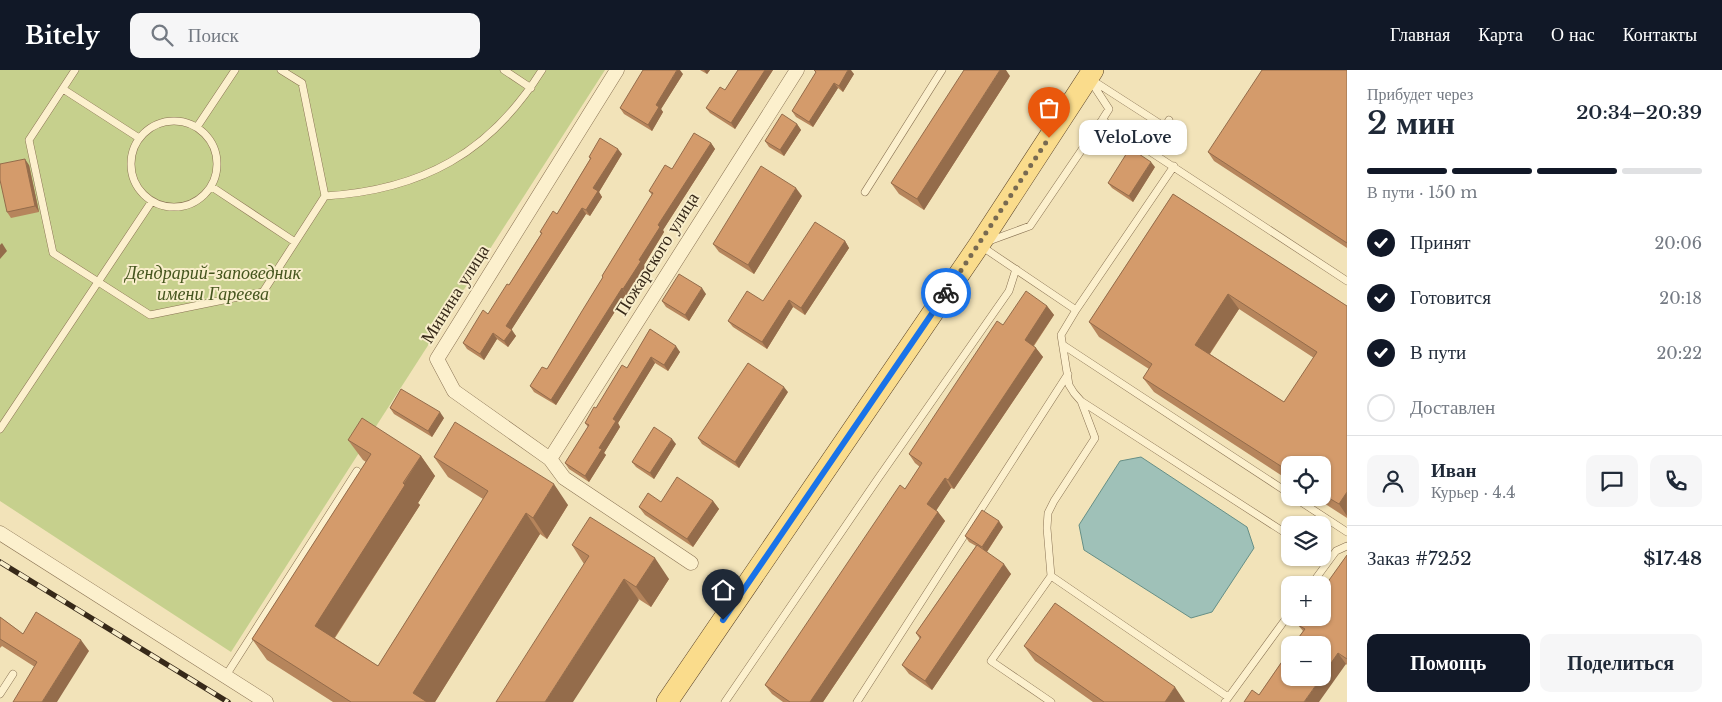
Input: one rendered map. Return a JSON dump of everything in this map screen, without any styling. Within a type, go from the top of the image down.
[{"type":"main road","points":[[667,702],[979,244],[1090,74]]},
{"type":"street","name":"Минина улица","points":[[617,70],[437,358],[454,391],[550,459],[564,478],[691,563]]},
{"type":"street","name":"Пожарского улица","points":[[550,459],[797,70]]},
{"type":"street","points":[[0,533],[266,702]]},
{"type":"lane","points":[[75,70],[29,140],[53,252],[150,315],[263,292],[325,196],[302,83],[281,70]]},
{"type":"lane","points":[[197,127],[235,70]]},
{"type":"lane","points":[[504,70],[530,88]]},
{"type":"lane","points":[[325,196],[378,190],[404,183],[429,173],[460,156],[496,129],[514,109],[542,70]]},
{"type":"lane","points":[[865,192],[942,70]]},
{"type":"lane","points":[[979,244],[1030,226],[1102,120],[1109,109],[1090,74]]},
{"type":"lane","points":[[1090,74],[1165,127],[1169,120]]},
{"type":"lane","points":[[63,89],[139,138]]},
{"type":"lane","points":[[1102,120],[1347,281]]},
{"type":"lane","points":[[165,121],[182,121],[197,127],[209,138],[217,154],[217,171],[212,187],[200,199],[185,206],[168,207],[152,201],[139,189],[132,172],[132,155],[139,138],[150,127],[165,121]]},
{"type":"lane","points":[[1174,166],[1061,335],[1069,385],[1081,401],[1281,530]]},
{"type":"lane","points":[[212,187],[295,242]]},
{"type":"lane","points":[[0,429],[152,201]]},
{"type":"lane","points":[[979,244],[1076,310]]},
{"type":"lane","points":[[726,702],[876,480],[1009,291],[1016,268]]},
{"type":"lane","points":[[1063,346],[1281,488]]},
{"type":"lane","points":[[856,702],[1068,373]]},
{"type":"lane","points":[[1051,702],[991,661],[1051,576],[1047,528],[1048,513],[1095,438],[1081,401]]},
{"type":"lane","points":[[225,676],[357,471]]},
{"type":"lane","points":[[1307,506],[1347,532]]},
{"type":"lane","points":[[1331,555],[1347,546]]},
{"type":"lane","points":[[1051,576],[1226,700],[1281,625]]},
{"type":"lane","points":[[0,694],[12,674]]},
{"type":"green space","name":"Дендрарий-заповедник имени Гареева","points":[[0,70],[605,70],[231,652],[0,501]]},
{"type":"water","points":[[1141,457],[1247,527],[1254,548],[1212,612],[1191,618],[1084,550],[1079,525],[1120,461]]},
{"type":"building","points":[[643,70],[677,70],[656,105],[659,107],[648,125],[620,108]]},
{"type":"building","points":[[738,70],[765,70],[731,123],[706,108],[720,87],[725,90]]},
{"type":"building","points":[[814,70],[848,70],[839,86],[834,83],[809,122],[792,111],[816,72]]},
{"type":"building","points":[[964,70],[1000,70],[917,199],[891,183]]},
{"type":"building","points":[[1262,70],[1347,70],[1347,243],[1208,152]]},
{"type":"building","points":[[782,114],[797,124],[780,150],[765,141]]},
{"type":"building","points":[[694,133],[711,143],[658,225],[660,227],[639,260],[641,261],[551,400],[530,386],[542,367],[547,369],[653,193],[649,191],[665,165],[672,169]]},
{"type":"building","points":[[600,138],[618,149],[593,188],[598,191],[586,210],[582,208],[506,326],[512,330],[504,341],[493,333],[480,354],[463,343],[483,310],[488,314],[507,284],[509,285],[542,233],[540,232],[553,211],[557,214],[591,158],[589,157]]},
{"type":"building","points":[[1130,148],[1151,162],[1129,196],[1108,183]]},
{"type":"building","points":[[25,159],[35,206],[7,212],[0,180],[0,164]]},
{"type":"building","points":[[761,166],[796,188],[748,265],[713,244]]},
{"type":"building","points":[[1173,194],[1347,306],[1347,492],[1339,504],[1331,499],[1331,456],[1281,456],[1281,466],[1143,378],[1152,364],[1089,322]],"holes":[[[1228,294],[1317,352],[1284,402],[1195,345]]]},
{"type":"building","points":[[815,222],[845,241],[801,308],[789,300],[762,342],[728,321],[747,291],[763,301]]},
{"type":"building","points":[[679,274],[702,288],[685,315],[662,301]]},
{"type":"building","points":[[1026,291],[1047,306],[1025,340],[1036,348],[948,480],[945,478],[927,504],[938,512],[810,702],[790,702],[765,685],[900,485],[905,489],[922,463],[909,454],[997,321],[1003,325]]},
{"type":"building","points":[[650,329],[676,346],[664,365],[651,357],[613,419],[616,421],[599,448],[602,449],[585,476],[565,463],[589,425],[585,423],[594,407],[596,408],[622,365],[627,368]]},
{"type":"building","points":[[748,363],[784,387],[735,462],[698,438]]},
{"type":"building","points":[[401,389],[440,412],[428,431],[390,408]]},
{"type":"building","points":[[362,418],[421,456],[403,483],[405,485],[315,626],[378,666],[488,491],[434,457],[455,422],[554,484],[533,518],[526,513],[413,693],[427,702],[351,702],[252,639],[371,454],[348,440]]},
{"type":"building","points":[[654,427],[672,439],[650,473],[632,462]]},
{"type":"building","points":[[677,477],[713,501],[687,539],[639,507],[648,493],[661,502]]},
{"type":"building","points":[[982,510],[999,521],[982,547],[965,536]]},
{"type":"building","points":[[590,517],[655,558],[636,587],[624,579],[545,702],[496,702],[589,556],[572,545]]},
{"type":"building","points":[[977,545],[1004,564],[925,681],[902,665],[921,637],[916,633]]},
{"type":"building","points":[[1347,555],[1347,659],[1338,653],[1331,663],[1331,636],[1300,636],[1305,629],[1300,626],[1331,626],[1331,577]]},
{"type":"building","points":[[1055,603],[1175,687],[1165,702],[1104,702],[1024,646]]},
{"type":"building","points":[[36,612],[81,640],[42,702],[13,702],[37,662],[0,639],[0,617],[23,634]]},
{"type":"building","points":[[1281,663],[1281,686],[1315,686],[1304,702],[1244,702],[1252,690],[1259,695]]},
{"type":"railway","points":[[0,562],[228,702]]},
{"type":"way so far","points":[[946,293],[1049,138]]},
{"type":"place","name":"VeloLove","points":[[1049,138]]},
{"type":"route","points":[[723,620],[946,293]]}]
